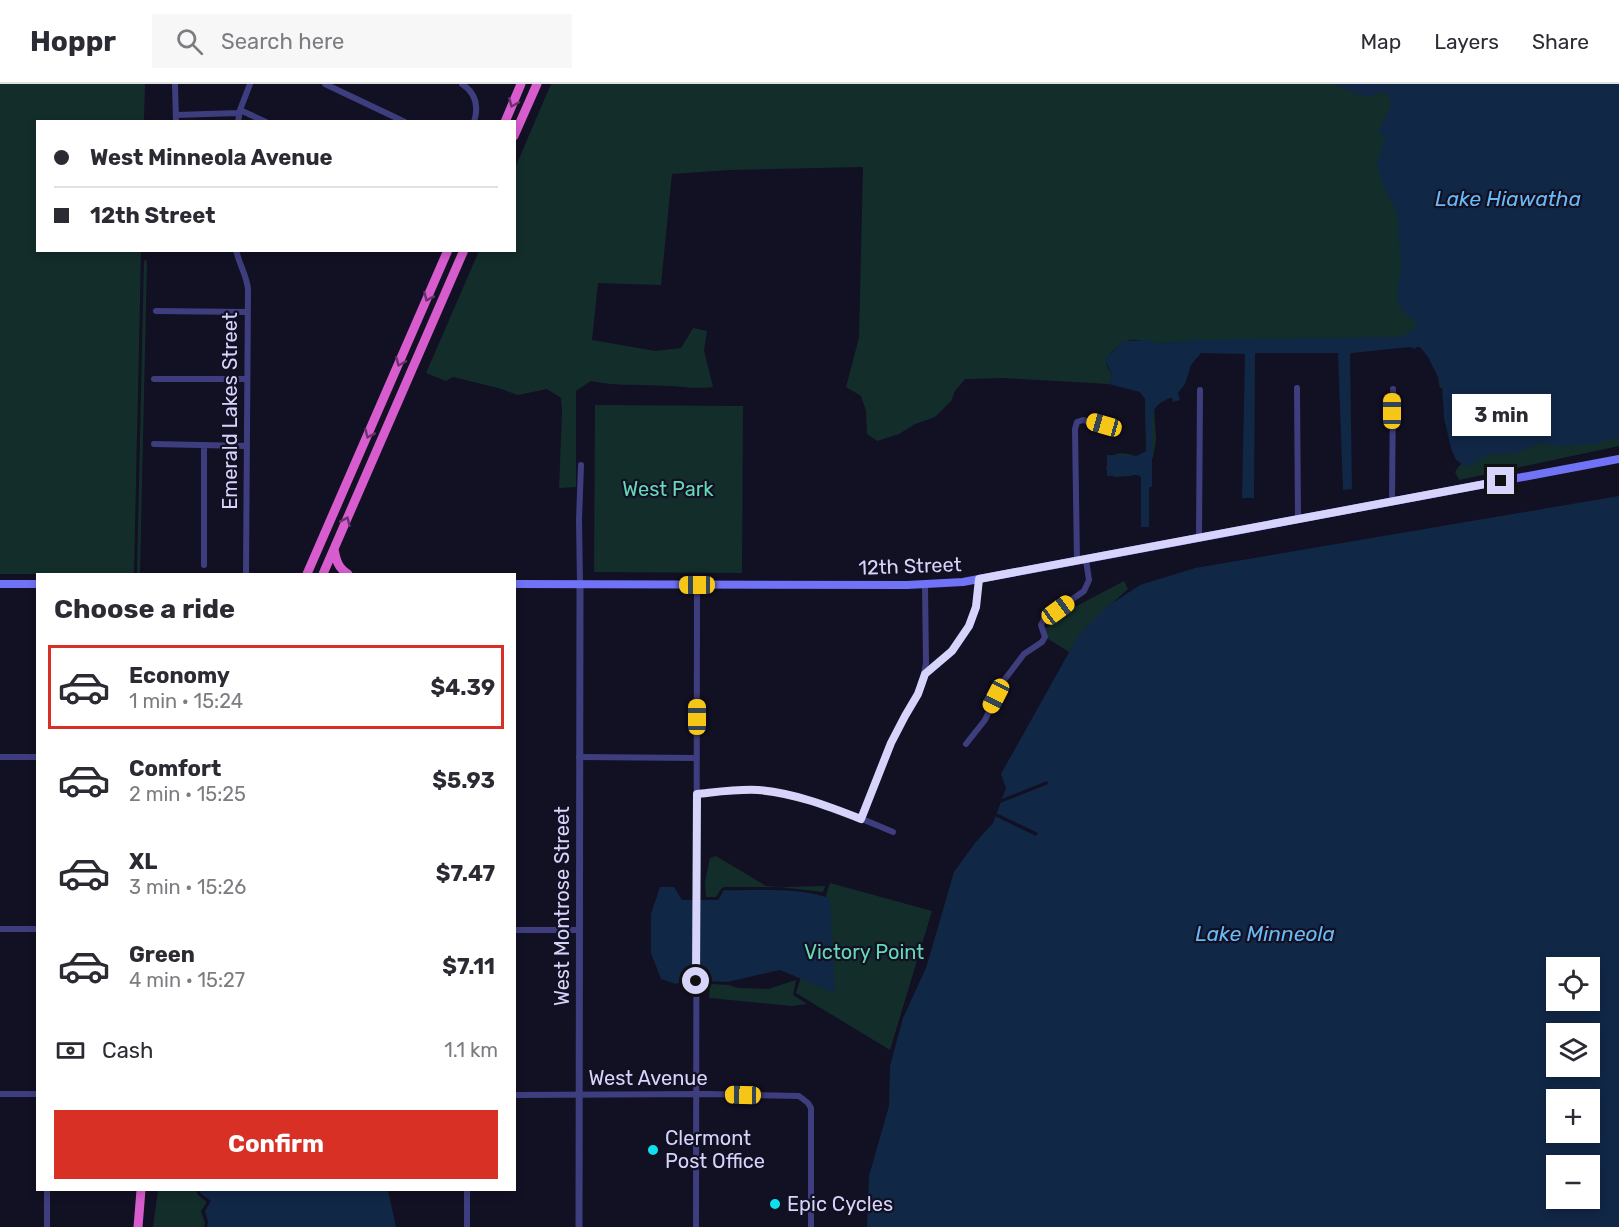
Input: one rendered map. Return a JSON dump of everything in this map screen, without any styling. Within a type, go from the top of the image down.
[{"type":"highway","points":[[506,120],[521,84]]},
{"type":"highway","points":[[516,131],[537,84]]},
{"type":"highway","points":[[307,573],[447,252]]},
{"type":"highway","points":[[323,573],[463,252]]},
{"type":"highway","points":[[334,548],[339,566],[347,573]]},
{"type":"highway","points":[[138,1227],[141,1191]]},
{"type":"main road","name":"12th Street","points":[[516,584],[925,585],[979,579],[1619,459]]},
{"type":"main road","points":[[0,584],[36,584]]},
{"type":"street","points":[[175,84],[176,118],[239,111],[261,120]]},
{"type":"street","points":[[237,120],[250,84]]},
{"type":"street","points":[[325,84],[401,120]]},
{"type":"street","points":[[462,84],[468,87],[475,98],[477,111],[475,120]]},
{"type":"street","name":"Emerald Lakes Street","points":[[237,252],[247,284],[246,573]]},
{"type":"street","points":[[156,311],[247,312]]},
{"type":"street","points":[[154,379],[247,379]]},
{"type":"street","points":[[1297,388],[1298,520]]},
{"type":"street","points":[[1392,501],[1393,389]]},
{"type":"street","points":[[1199,538],[1200,390]]},
{"type":"street","points":[[966,744],[985,720],[1002,683],[1024,654],[1042,642],[1045,636],[1041,625],[1044,620],[1084,591],[1089,580],[1082,560],[1075,429],[1077,422],[1083,420],[1104,425]]},
{"type":"street","points":[[154,444],[247,446]]},
{"type":"street","points":[[204,446],[204,565]]},
{"type":"street","points":[[579,585],[581,465]]},
{"type":"street","points":[[925,674],[952,651],[969,626],[976,607],[979,579]]},
{"type":"street","name":"West Montrose Street","points":[[579,585],[579,1227]]},
{"type":"street","points":[[696,1227],[697,585]]},
{"type":"street","points":[[861,819],[891,743],[918,694],[925,674],[927,663],[925,585]]},
{"type":"street","points":[[0,757],[36,757]]},
{"type":"street","points":[[579,757],[697,758]]},
{"type":"street","points":[[697,794],[744,790],[777,793],[823,805],[893,832]]},
{"type":"street","points":[[0,929],[36,929]]},
{"type":"street","points":[[516,930],[579,930]]},
{"type":"street","points":[[0,1094],[36,1094]]},
{"type":"street","name":"West Avenue","points":[[516,1095],[795,1095],[804,1099],[811,1108],[811,1227]]},
{"type":"street","points":[[47,1191],[47,1227]]},
{"type":"street","points":[[467,1191],[467,1227]]},
{"type":"green space","points":[[0,84],[145,84],[144,120],[36,120],[36,252],[141,252],[134,573],[0,574]]},
{"type":"green space","points":[[551,84],[1401,84],[1422,323],[1414,335],[1392,339],[1153,343],[1141,340],[1127,341],[1118,346],[1108,357],[1107,365],[1112,375],[1109,384],[1004,378],[965,379],[955,391],[951,401],[935,417],[915,424],[899,434],[877,441],[867,434],[866,411],[861,396],[846,387],[859,338],[863,167],[729,170],[672,174],[661,285],[598,283],[592,340],[656,351],[681,348],[693,328],[707,331],[704,351],[713,387],[621,385],[591,381],[576,391],[576,487],[559,488],[561,398],[547,389],[518,395],[453,377],[446,381],[426,373],[479,252],[516,252],[516,166]]},
{"type":"green space","points":[[144,260],[147,261],[140,573],[137,573]]},
{"type":"green space","points":[[1442,374],[1619,429],[1619,446],[1459,480],[1455,472],[1466,461],[1448,389],[1440,388],[1438,379]]},
{"type":"green space","points":[[1145,400],[1154,407],[1156,440],[1153,457],[1146,470],[1130,476],[1114,477],[1106,469],[1114,455],[1122,453],[1139,457],[1146,451]]},
{"type":"green space","name":"West Park","points":[[595,405],[743,406],[742,573],[594,572]]},
{"type":"green space","points":[[1124,581],[1128,589],[1088,626],[1069,652],[1045,637],[1042,631],[1073,608]]},
{"type":"green space","points":[[716,856],[766,886],[825,886],[823,892],[779,887],[724,887],[716,897],[706,897],[705,882],[710,858]]},
{"type":"green space","name":"Victory Point","points":[[830,883],[932,911],[890,1050],[796,993]]},
{"type":"green space","points":[[796,980],[793,995],[807,1004],[792,1006],[709,998],[710,984],[768,989]]},
{"type":"green space","points":[[158,1191],[196,1191],[207,1202],[201,1211],[204,1227],[153,1227]]},
{"type":"water","name":"Lake Hiawatha","points":[[1333,84],[1619,84],[1619,439],[1609,439],[1597,445],[1538,444],[1519,452],[1488,455],[1466,467],[1456,460],[1451,448],[1444,418],[1442,385],[1428,357],[1420,347],[1352,353],[1350,354],[1352,489],[1343,490],[1338,353],[1255,353],[1254,498],[1242,498],[1245,354],[1201,353],[1191,365],[1185,384],[1178,393],[1180,400],[1173,402],[1170,398],[1155,408],[1152,420],[1152,487],[1149,487],[1149,527],[1141,527],[1141,477],[1137,475],[1107,476],[1107,455],[1136,456],[1147,451],[1145,399],[1140,392],[1109,384],[1112,375],[1105,359],[1124,341],[1150,340],[1153,343],[1192,340],[1402,337],[1415,330],[1416,323],[1402,309],[1398,299],[1401,265],[1397,213],[1385,189],[1377,165],[1385,136],[1379,132],[1391,105],[1389,95],[1381,92],[1367,97]]},
{"type":"water","name":"Lake Minneola","points":[[1619,496],[1619,1227],[867,1227],[869,1176],[889,1106],[890,1066],[903,1018],[926,968],[954,872],[993,823],[1006,788],[1001,774],[1077,638],[1105,608],[1140,585],[1195,568]]},
{"type":"water","points":[[660,887],[674,887],[682,900],[718,900],[724,890],[793,891],[830,899],[835,993],[780,970],[727,982],[708,981],[684,975],[684,981],[676,984],[661,979],[651,953],[651,914]]},
{"type":"water","points":[[200,1191],[388,1191],[396,1227],[207,1227],[205,1211],[211,1201]]},
{"type":"pier","points":[[1047,781],[1048,784],[1000,803],[1002,799]]},
{"type":"pier","points":[[996,813],[1038,833],[1036,836],[995,816]]},
{"type":"place","name":"Clermont Post Office","points":[[653,1150]]},
{"type":"place","name":"Epic Cycles","points":[[775,1204]]},
{"type":"route","points":[[696,981],[697,794],[759,790],[796,796],[861,819],[891,743],[918,694],[925,674],[952,651],[962,639],[974,616],[979,594],[979,579],[1501,481]]}]
